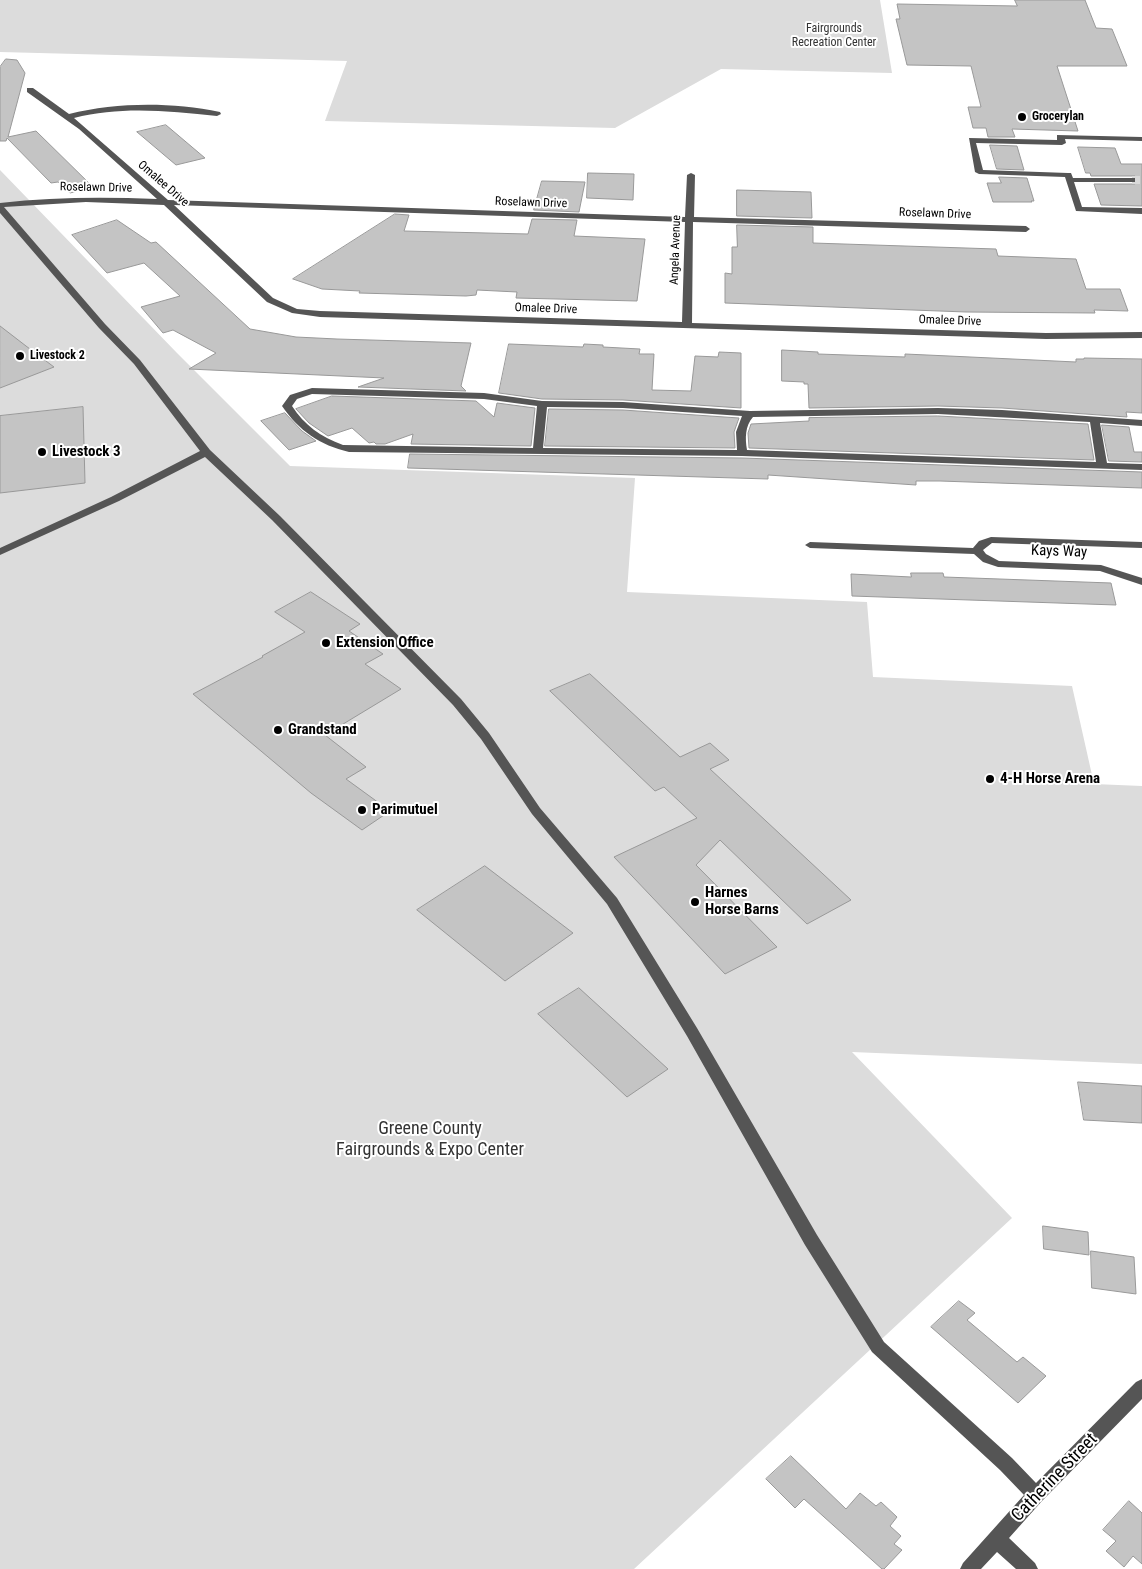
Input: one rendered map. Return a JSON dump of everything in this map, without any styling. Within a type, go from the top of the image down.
[{"type":"street","name":"Omalee Drive","points":[[30,90],[82,127],[152,192],[167,203],[270,300],[294,310],[320,314],[688,326],[1046,336],[1142,335]]},
{"type":"street","points":[[68,117],[88,111],[109,108],[163,108],[217,114]]},
{"type":"street","points":[[1142,139],[1060,137],[1062,143],[972,140],[979,172],[1068,174],[1079,209],[1142,211]]},
{"type":"street","name":"Angela Avenue","points":[[688,326],[687,274],[691,175]]},
{"type":"street","points":[[1070,180],[1132,180]]},
{"type":"street","name":"Roselawn Drive","points":[[0,206],[34,201],[122,200],[241,207],[1026,229]]},
{"type":"street","points":[[0,206],[102,326],[136,362],[206,452],[276,518],[457,702],[485,736],[536,811],[612,901],[692,1032],[812,1240],[878,1347],[1006,1464],[1036,1495]]},
{"type":"street","points":[[1142,423],[938,411],[750,414],[623,405],[542,404],[484,396],[312,391],[296,395],[289,401],[287,406],[290,412],[316,436],[336,447],[412,451],[742,453],[1142,467]]},
{"type":"street","points":[[538,452],[542,404]]},
{"type":"street","points":[[742,453],[741,432],[746,417],[750,414]]},
{"type":"street","points":[[1094,419],[1102,466]]},
{"type":"street","points":[[0,552],[115,499],[206,452]]},
{"type":"street","name":"Kays Way","points":[[1142,545],[991,540],[982,542],[977,548],[980,557],[998,564],[1101,568],[1142,582]]},
{"type":"street","points":[[810,545],[977,551]]},
{"type":"street","name":"Catherine Street","points":[[969,1569],[1036,1495],[1142,1387]]},
{"type":"street","points":[[997,1540],[1029,1569]]},
{"type":"green space","name":"Fairgrounds Recreation Center","points":[[0,0],[880,0],[892,73],[721,69],[615,128],[325,121],[347,61],[0,52]]},
{"type":"green space","name":"Greene County Fairgrounds & Expo Center","points":[[0,170],[177,353],[290,466],[635,478],[627,592],[867,602],[873,677],[1072,686],[1094,784],[1142,786],[1142,1064],[852,1052],[1012,1218],[634,1569],[0,1569]]},
{"type":"building","points":[[1015,0],[1085,0],[1096,28],[1112,29],[1127,66],[1057,66],[1078,131],[1012,129],[1015,137],[988,137],[986,128],[973,128],[968,107],[981,107],[971,66],[907,65],[896,19],[900,19],[897,4],[1017,6]]},
{"type":"building","points":[[6,59],[17,60],[25,73],[8,137],[36,131],[93,187],[70,193],[58,182],[51,183],[7,138],[6,141],[0,141],[0,67]]},
{"type":"building","points":[[166,125],[205,158],[176,165],[137,132]]},
{"type":"building","points":[[990,145],[1017,146],[1024,170],[997,169]]},
{"type":"building","points":[[1078,147],[1115,148],[1121,164],[1142,164],[1142,206],[1101,205],[1094,184],[1135,184],[1137,178],[1135,176],[1091,176],[1090,173],[1086,173]]},
{"type":"building","points":[[588,173],[634,174],[633,200],[587,198]]},
{"type":"building","points":[[999,177],[1027,178],[1034,201],[993,202],[987,183],[1001,183]]},
{"type":"building","points":[[542,181],[585,182],[579,212],[534,210]]},
{"type":"building","points":[[737,190],[811,192],[812,218],[737,216]]},
{"type":"building","points":[[395,214],[409,215],[404,231],[528,234],[532,219],[577,220],[574,236],[645,239],[637,301],[516,298],[517,292],[477,290],[476,295],[466,296],[359,293],[360,291],[322,289],[293,279]]},
{"type":"building","points":[[117,220],[151,243],[156,242],[250,329],[296,337],[471,343],[461,386],[466,391],[358,387],[384,378],[189,369],[216,353],[173,330],[163,333],[141,307],[180,296],[144,263],[107,273],[72,235]]},
{"type":"building","points":[[737,225],[813,227],[813,243],[996,249],[998,256],[1076,259],[1086,289],[1120,289],[1128,311],[1094,310],[1095,313],[966,312],[725,303],[725,273],[732,274],[732,247],[737,247]]},
{"type":"building","name":"Livestock 2","points":[[0,326],[26,346],[54,367],[0,388]]},
{"type":"building","points":[[509,344],[583,347],[584,344],[640,349],[639,354],[654,354],[652,390],[691,391],[695,356],[718,357],[719,352],[741,353],[741,408],[623,400],[542,399],[499,393]]},
{"type":"building","points":[[782,350],[818,352],[818,354],[905,357],[905,354],[1076,362],[1076,359],[1084,358],[1142,359],[1142,413],[1126,412],[1127,417],[1002,408],[938,406],[809,408],[808,384],[804,384],[804,382],[782,381]]},
{"type":"building","points":[[332,396],[476,401],[494,417],[497,403],[535,408],[531,446],[411,444],[413,434],[385,444],[376,444],[374,442],[369,443],[352,428],[328,436],[309,423],[296,409]]},
{"type":"building","name":"Livestock 3","points":[[83,407],[85,483],[0,493],[0,416]]},
{"type":"building","points":[[549,409],[623,410],[739,418],[734,432],[735,448],[545,446]]},
{"type":"building","points":[[285,413],[302,431],[316,441],[289,450],[261,421]]},
{"type":"building","points":[[938,416],[1088,424],[1094,460],[749,448],[748,433],[751,424],[809,421],[809,418]]},
{"type":"building","points":[[1102,425],[1129,427],[1134,452],[1142,452],[1142,462],[1109,461]]},
{"type":"building","points":[[410,454],[742,458],[1142,472],[1142,488],[940,481],[916,481],[916,485],[768,475],[768,479],[408,468]]},
{"type":"building","points":[[911,573],[943,573],[944,577],[1111,583],[1116,605],[852,596],[851,574],[911,577]]},
{"type":"building","points":[[311,592],[360,624],[349,631],[383,654],[365,664],[401,689],[325,735],[366,767],[346,779],[390,811],[362,830],[311,793],[193,694],[263,657],[305,632],[275,612]]},
{"type":"building","points":[[590,674],[680,757],[710,743],[729,760],[710,769],[851,900],[807,924],[720,840],[696,865],[777,947],[725,974],[614,857],[697,818],[664,787],[655,791],[550,691]]},
{"type":"building","points":[[485,866],[573,933],[505,981],[417,910]]},
{"type":"building","points":[[579,988],[668,1069],[627,1097],[538,1014]]},
{"type":"building","points":[[1078,1082],[1142,1086],[1142,1123],[1084,1120]]},
{"type":"building","points":[[1043,1226],[1088,1232],[1089,1255],[1044,1249]]},
{"type":"building","points":[[1091,1251],[1134,1257],[1136,1294],[1092,1288]]},
{"type":"building","points":[[959,1301],[975,1313],[967,1320],[1017,1362],[1023,1357],[1046,1376],[1018,1403],[931,1327]]},
{"type":"building","points":[[791,1456],[846,1509],[860,1493],[876,1506],[881,1502],[897,1517],[890,1526],[901,1536],[894,1544],[902,1550],[884,1569],[804,1499],[795,1508],[766,1479]]},
{"type":"building","points":[[1129,1501],[1142,1513],[1142,1564],[1133,1556],[1124,1567],[1106,1551],[1116,1541],[1103,1530]]},
{"type":"tunnel","points":[[1132,180],[1142,180]]},
{"type":"place","name":"Grocerylan","points":[[1022,117]]},
{"type":"place","name":"Livestock 2","points":[[20,356]]},
{"type":"place","name":"Livestock 3","points":[[42,452]]},
{"type":"place","name":"Extension Office","points":[[326,643]]},
{"type":"place","name":"Grandstand","points":[[278,730]]},
{"type":"place","name":"4-H Horse Arena","points":[[990,779]]},
{"type":"place","name":"Parimutuel","points":[[362,810]]},
{"type":"place","name":"Harnes Horse Barns","points":[[695,902]]}]
